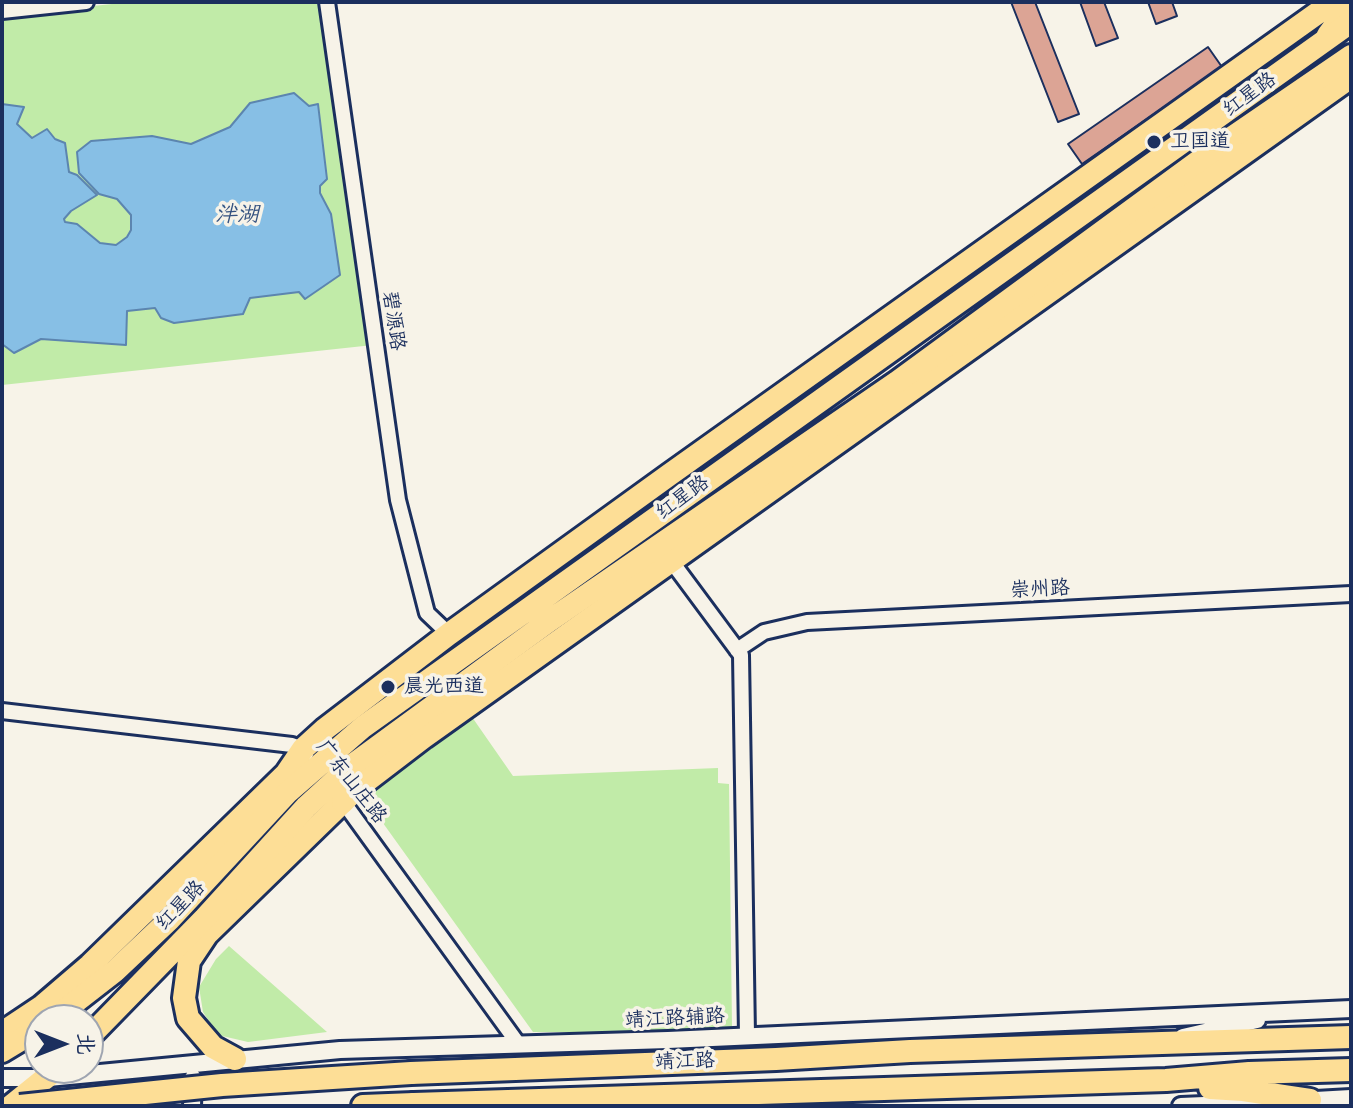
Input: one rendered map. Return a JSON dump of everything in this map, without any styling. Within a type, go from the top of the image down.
[{"type":"main road","points":[[2,1033],[41,1007],[90,965],[286,774],[309,758],[449,634],[1347,8]]},
{"type":"main road","name":"红星路","points":[[73,1004],[115,971],[169,920],[287,793],[309,758],[363,727],[1324,41],[1347,8]]},
{"type":"main road","points":[[336,793],[424,737],[672,562],[1351,62]]},
{"type":"main road","name":"红星路","points":[[104,1022],[189,935],[215,917],[306,807],[336,793],[351,766],[549,621],[897,382],[1215,149],[1351,62]]},
{"type":"main road","points":[[215,917],[189,961],[184,998],[188,1018],[213,1047],[235,1059]]},
{"type":"main road","name":"靖江路","points":[[20,1106],[222,1085],[411,1073],[1166,1041],[1202,1043],[1351,1037]]},
{"type":"main road","points":[[2,1051],[24,1038]]},
{"type":"main road","name":"靖江路","points":[[363,1106],[1166,1080],[1249,1073],[1351,1070]]},
{"type":"main road","points":[[1166,1080],[1204,1088],[1310,1100]]},
{"type":"main road","points":[[11,1106],[39,1084]]},
{"type":"street","points":[[2,11],[86,2]]},
{"type":"street","name":"碧源路","points":[[327,2],[398,500],[427,613],[449,634]]},
{"type":"street","points":[[672,562],[741,655],[747,1035]]},
{"type":"street","name":"崇州路","points":[[737,650],[764,632],[807,622],[1351,594]]},
{"type":"street","name":"广东山庄路","points":[[2,711],[292,745],[309,758],[336,793],[519,1045]]},
{"type":"street","points":[[189,935],[189,961]]},
{"type":"street","name":"靖江路辅路","points":[[104,1070],[340,1050],[1351,1009]]},
{"type":"street","points":[[1166,1041],[1290,1012]]},
{"type":"street","points":[[189,1106],[193,1078],[206,1062]]},
{"type":"street","points":[[165,1066],[180,1078],[189,1106]]},
{"type":"street","name":"靖江路辅路","points":[[2,1078],[24,1076]]},
{"type":"street","points":[[1181,1106],[1351,1098]]},
{"type":"green space","points":[[130,2],[323,2],[373,345],[2,385],[2,16]]},
{"type":"green space","points":[[472,717],[513,776],[718,768],[718,783],[729,784],[732,1027],[533,1032],[365,798]]},
{"type":"green space","points":[[229,946],[327,1032],[248,1042],[218,1035],[203,1012],[199,987],[216,959]]},
{"type":"water","name":"泮湖","points":[[294,93],[309,106],[318,104],[327,179],[320,186],[320,193],[331,214],[340,275],[305,299],[299,292],[250,298],[243,314],[174,323],[161,318],[155,308],[127,311],[126,345],[41,339],[14,353],[2,344],[2,104],[24,107],[17,124],[32,138],[47,129],[55,139],[65,143],[69,172],[77,175],[97,195],[71,211],[65,222],[77,224],[100,243],[116,245],[131,230],[131,215],[117,199],[99,194],[79,173],[77,152],[91,141],[152,136],[191,144],[230,127],[250,103]]},
{"type":"building","points":[[1011,2],[1035,2],[1079,114],[1058,122]]},
{"type":"building","points":[[1080,2],[1104,2],[1118,38],[1096,46]]},
{"type":"building","points":[[1148,2],[1172,2],[1177,16],[1156,24]]},
{"type":"building","points":[[1208,47],[1222,67],[1082,164],[1068,144]]},
{"type":"place","name":"卫国道","points":[[1154,142]]},
{"type":"place","name":"晨光西道","points":[[388,687]]}]
